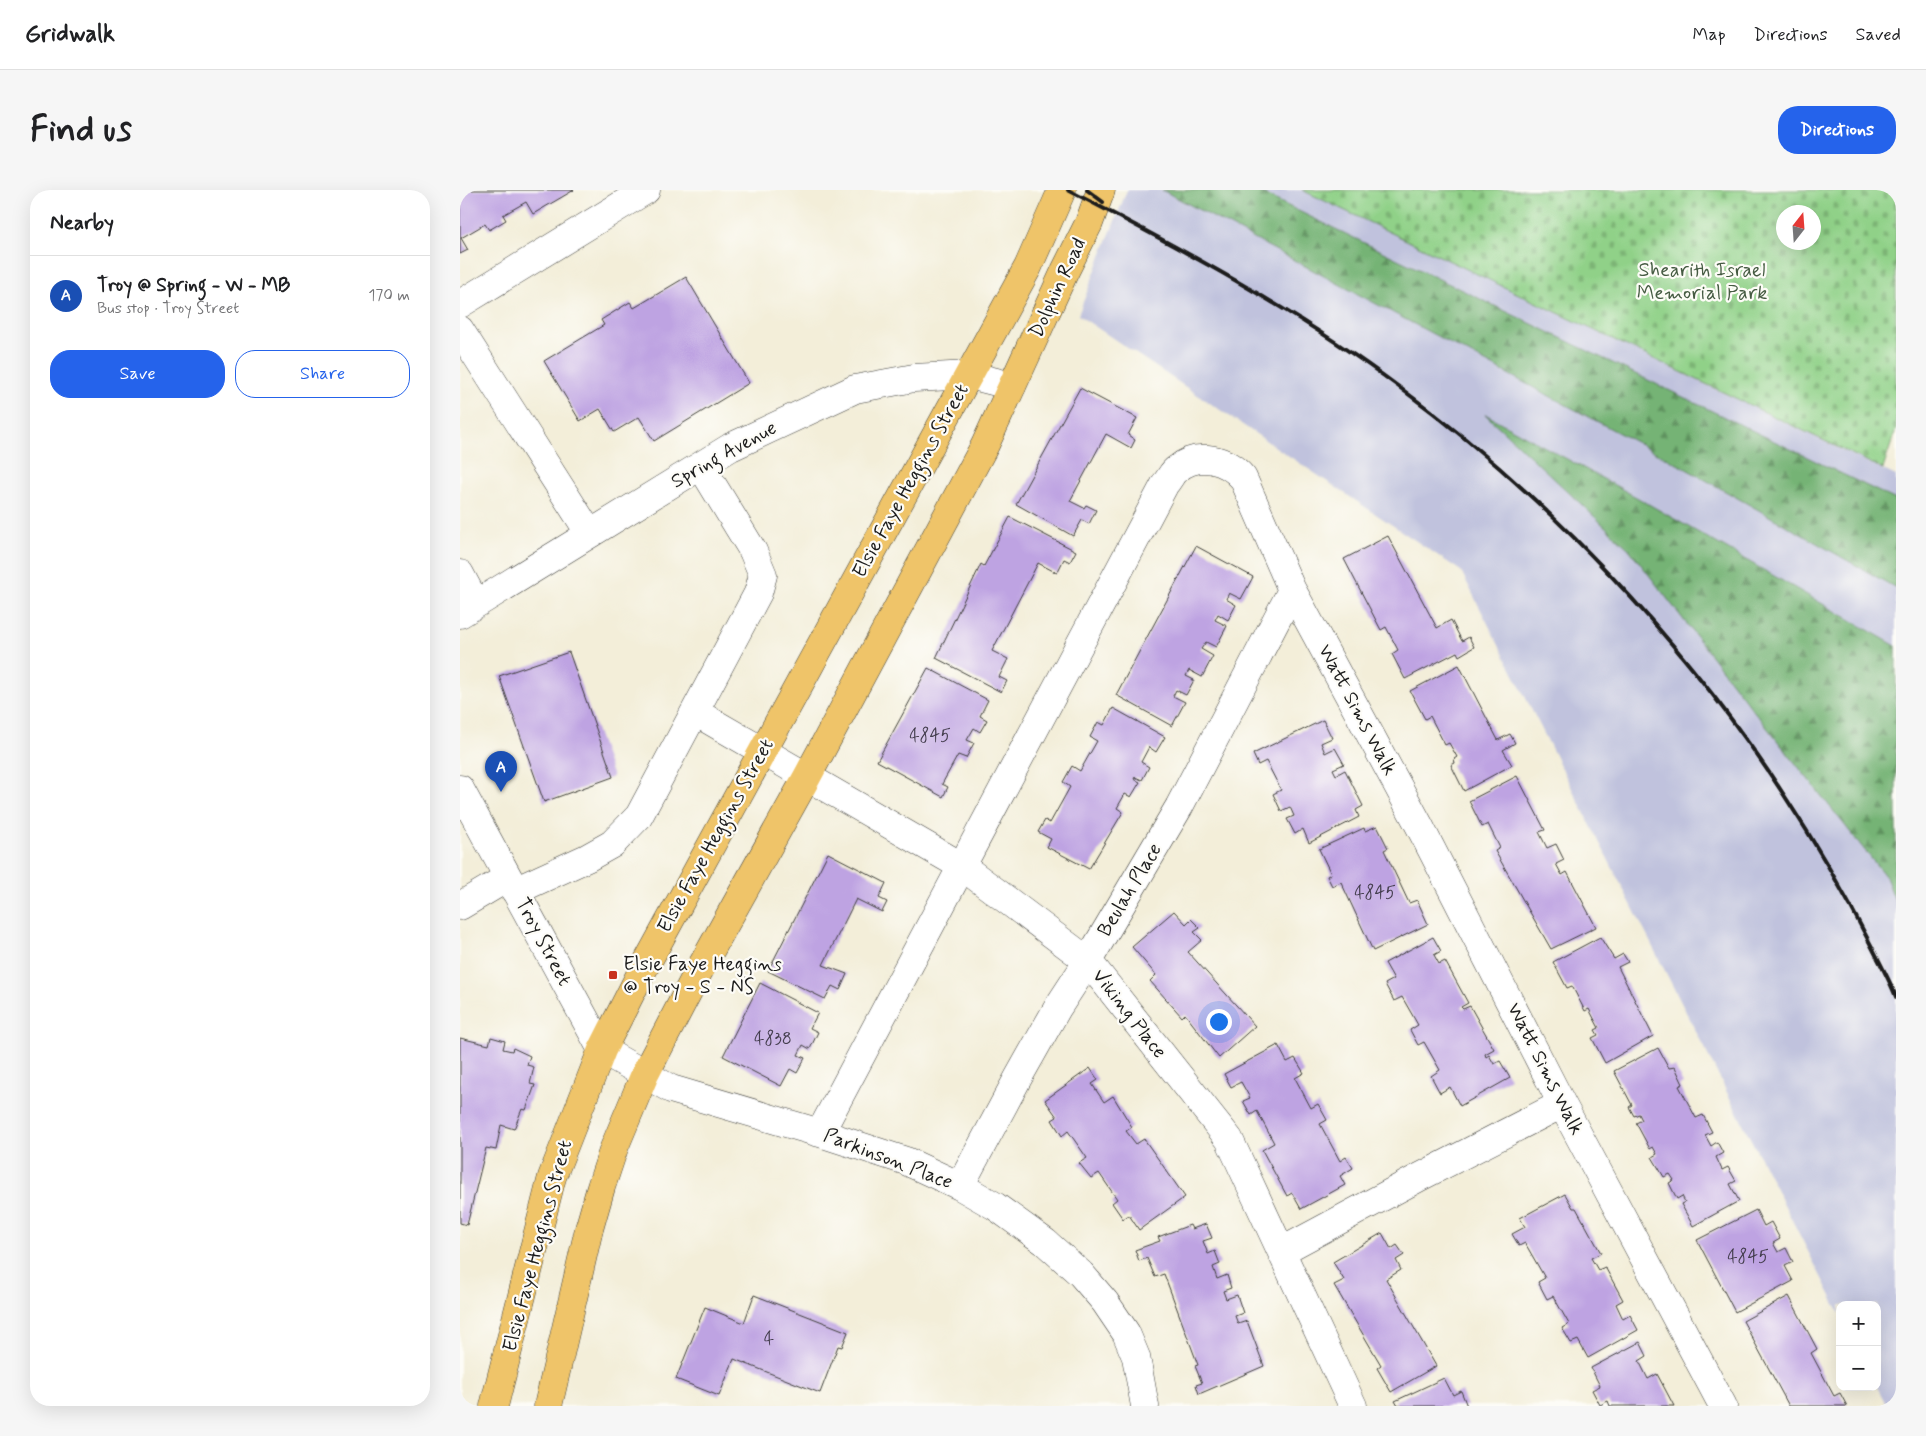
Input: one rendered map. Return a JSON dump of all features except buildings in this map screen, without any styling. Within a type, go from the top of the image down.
[{"type":"main road","name":"Dolphin Road","points":[[969,375],[1028,267],[1062,190]]},
{"type":"main road","name":"Dolphin Road","points":[[1012,386],[1089,223],[1102,190]]},
{"type":"main road","name":"Elsie Faye Heggins Street","points":[[494,1406],[552,1177],[602,1050],[639,977],[969,375]]},
{"type":"main road","points":[[548,1406],[589,1229],[601,1187],[614,1148],[646,1074],[695,978],[808,777],[985,445],[1012,386]]},
{"type":"street","points":[[460,304],[646,190]]},
{"type":"street","points":[[460,330],[590,534]]},
{"type":"street","name":"Spring Avenue","points":[[468,609],[731,446],[855,388],[914,378],[969,375],[1012,386]]},
{"type":"street","name":"Watt Sims Walk","points":[[820,1133],[1165,484],[1176,469],[1192,461],[1207,459],[1223,462],[1234,468],[1243,478],[1292,590],[1419,825],[1562,1104],[1723,1406]]},
{"type":"street","points":[[460,906],[511,885],[587,858],[612,844],[639,816],[758,593],[763,575],[753,551],[701,466]]},
{"type":"street","points":[[460,574],[468,609]]},
{"type":"street","name":"Beulah Place","points":[[960,1186],[1058,1007],[1088,961],[1179,808],[1292,590]]},
{"type":"street","name":"Viking Place","points":[[694,712],[763,750],[963,867],[1088,961],[1229,1139],[1282,1251],[1345,1400]]},
{"type":"street","name":"Troy Street","points":[[461,793],[602,1050]]},
{"type":"street","points":[[602,1050],[646,1074]]},
{"type":"street","name":"Parkinson Place","points":[[646,1074],[672,1089],[906,1161],[960,1186],[995,1206],[1045,1242],[1081,1274],[1105,1302],[1126,1333],[1138,1365],[1145,1406]]},
{"type":"street","points":[[1282,1251],[1562,1104]]},
{"type":"shaded area","points":[[1127,190],[1302,190],[1896,476],[1896,1406],[1887,1406],[1879,1391],[1881,1391],[1881,1301],[1836,1301],[1836,1306],[1461,571],[1078,315]]},
{"type":"green space","points":[[1162,190],[1255,190],[1896,500],[1896,588],[1681,466]]},
{"type":"green space","name":"Shearith Israel Memorial Park","points":[[1302,190],[1896,190],[1896,429],[1883,469]]},
{"type":"green space","points":[[1485,414],[1638,498],[1896,646],[1896,903],[1886,877],[1753,710],[1629,549]]},
{"type":"railway","points":[[1068,190],[1238,282],[1279,306],[1360,359],[1454,430],[1508,475],[1560,524],[1610,574],[1657,627],[1745,737],[1831,871],[1863,929],[1896,997]]},
{"type":"railway","points":[[1087,190],[1103,202]]},
{"type":"place","name":"Troy @ Spring - W - MB","points":[[501,792]]},
{"type":"place","name":"Elsie Faye Heggins @ Troy - S - NS","points":[[613,975]]}]
